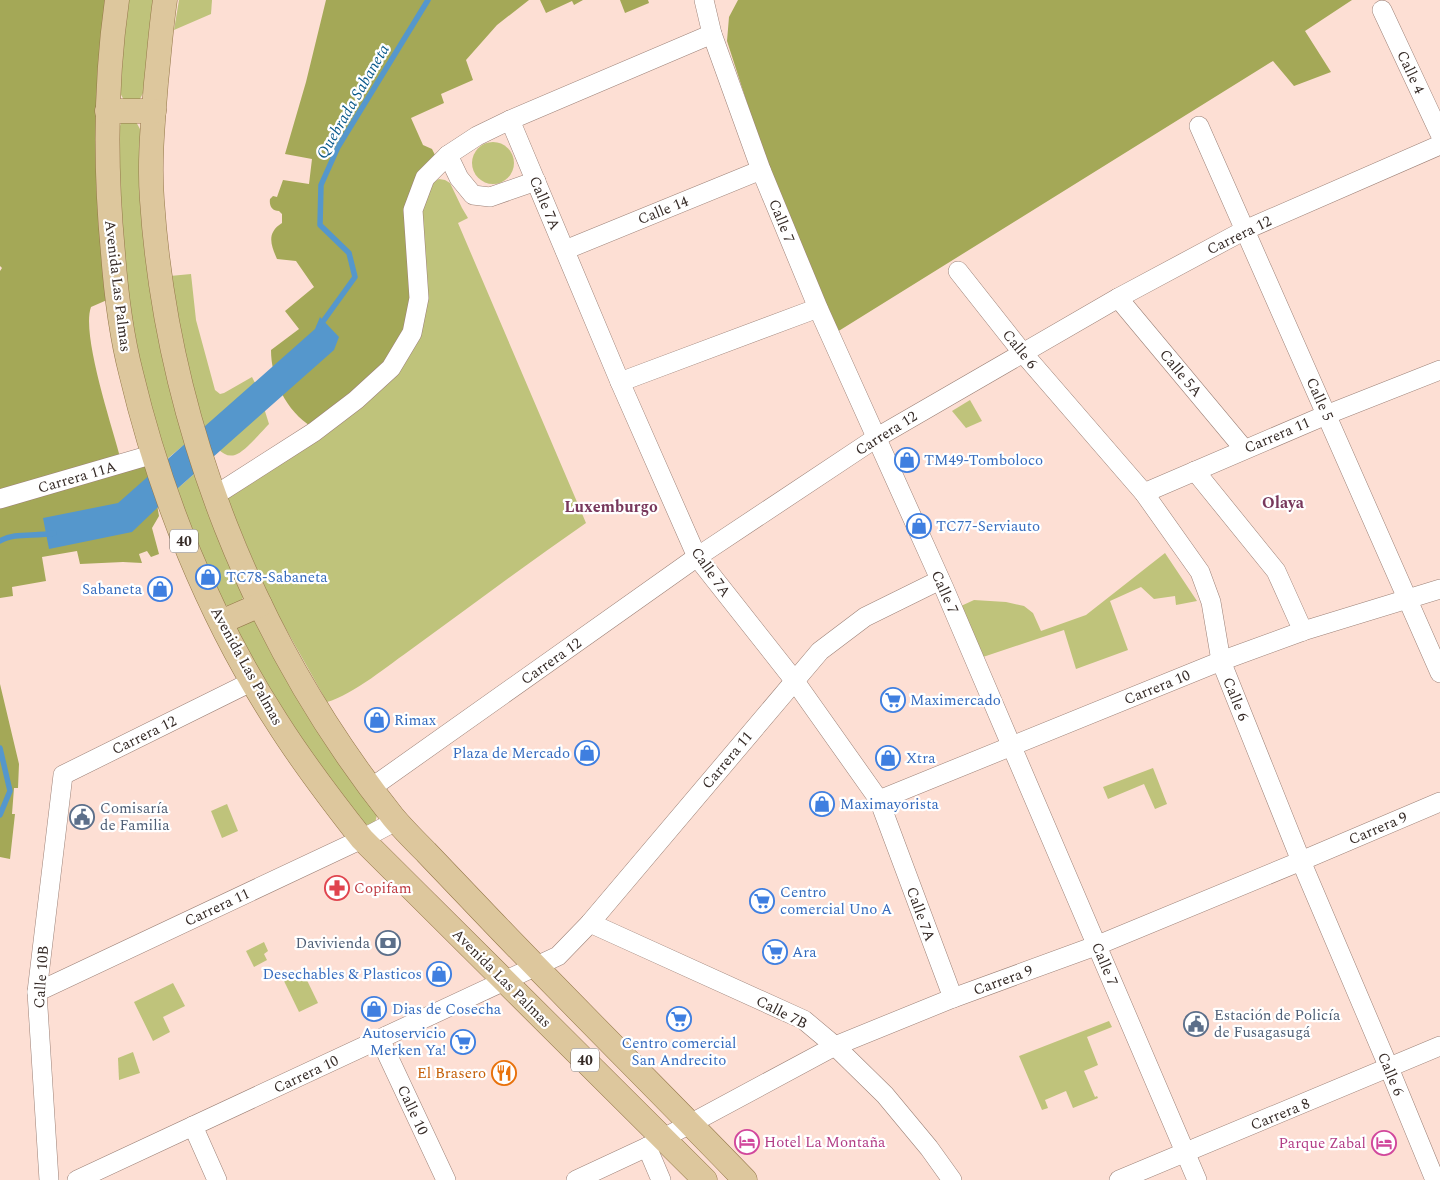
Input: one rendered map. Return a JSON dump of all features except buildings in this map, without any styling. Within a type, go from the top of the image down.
[{"type":"main road","name":"Avenida Las Palmas","points":[[117,0],[112,37],[107,111],[108,199],[118,302],[130,372],[154,454],[180,532],[221,622],[276,722],[304,763],[362,839],[506,981],[656,1143],[705,1180]]},
{"type":"main road","name":"Avenida Las Palmas","points":[[165,0],[151,148],[152,197],[159,276],[175,362],[194,436],[214,496],[260,605],[288,659],[320,713],[371,788],[396,820],[536,967],[745,1180]]},
{"type":"main road","points":[[107,111],[154,110]]},
{"type":"main road","points":[[221,622],[260,605]]},
{"type":"street","name":"Calle 7","points":[[704,0],[712,34],[761,170],[818,308],[940,580],[1098,945],[1197,1180]]},
{"type":"street","name":"Calle 4","points":[[1382,10],[1440,134]]},
{"type":"street","points":[[214,496],[314,432],[356,400],[391,368],[412,333],[419,298],[413,210],[425,178],[448,155],[477,136],[510,120],[712,34]]},
{"type":"street","name":"Calle 7A","points":[[510,120],[620,382],[697,557],[794,680],[879,800],[953,998]]},
{"type":"street","name":"Calle 5","points":[[1199,126],[1440,673]]},
{"type":"street","name":"Carrera 12","points":[[371,788],[697,557],[876,438],[1022,352],[1245,230],[1440,145]]},
{"type":"street","points":[[448,155],[459,178],[473,195],[490,197],[536,180]]},
{"type":"street","name":"Calle 14","points":[[565,250],[761,170]]},
{"type":"street","name":"Calle 6","points":[[958,271],[1022,352],[1144,493],[1200,572],[1211,602],[1221,661],[1301,861],[1435,1180]]},
{"type":"street","name":"Calle 5A","points":[[1118,298],[1244,449]]},
{"type":"street","points":[[620,382],[818,308]]},
{"type":"street","name":"Carrera 11","points":[[1144,493],[1244,449],[1440,370]]},
{"type":"street","name":"Carrera 11A","points":[[0,499],[154,454]]},
{"type":"street","points":[[1195,471],[1276,572],[1303,631]]},
{"type":"street","name":"Carrera 11","points":[[536,967],[558,956],[590,923],[820,651],[865,617],[940,580]]},
{"type":"street","name":"Carrera 10","points":[[879,800],[1221,661],[1303,631],[1440,589]]},
{"type":"street","name":"Carrera 12","points":[[63,775],[253,682]]},
{"type":"street","name":"Calle 10B","points":[[48,1180],[38,992],[63,775]]},
{"type":"street","name":"Carrera 9","points":[[576,1180],[656,1143],[836,1046],[953,998],[1098,945],[1440,802]]},
{"type":"street","name":"Carrera 11","points":[[38,992],[362,839],[396,820]]},
{"type":"street","name":"Calle 7B","points":[[590,923],[804,1020],[836,1046],[884,1095],[929,1148],[952,1180]]},
{"type":"street","name":"Carrera 10","points":[[77,1180],[536,967]]},
{"type":"street","name":"Calle 10","points":[[380,1040],[446,1180]]},
{"type":"street","name":"Carrera 8","points":[[1119,1180],[1440,1046]]},
{"type":"street","points":[[193,1126],[217,1180]]},
{"type":"street","points":[[656,1143],[661,1180]]},
{"type":"green space","points":[[0,0],[105,0],[96,112],[97,199],[107,300],[91,307],[89,320],[94,358],[120,457],[0,492],[0,271],[2,268],[0,266]]},
{"type":"green space","points":[[127,0],[154,0],[145,89],[140,99],[125,102],[120,93]]},
{"type":"green space","points":[[179,0],[212,0],[211,14],[174,30]]},
{"type":"green space","points":[[326,0],[529,0],[497,25],[466,60],[473,80],[441,94],[444,103],[411,118],[423,145],[432,149],[435,155],[418,175],[413,296],[404,333],[387,363],[312,427],[288,403],[277,383],[274,372],[271,350],[299,329],[285,311],[314,287],[296,261],[277,259],[271,240],[274,231],[282,223],[282,214],[273,209],[270,199],[273,196],[277,197],[283,180],[309,184],[312,159],[285,154],[306,82]]},
{"type":"green space","points":[[540,0],[583,0],[574,5],[572,1],[546,13]]},
{"type":"green space","points":[[620,0],[648,0],[649,3],[625,13]]},
{"type":"green space","points":[[738,0],[1352,0],[1305,31],[1331,72],[1294,86],[1273,61],[837,332],[767,165],[727,41],[729,17]]},
{"type":"green space","points":[[122,120],[135,120],[140,129],[164,365],[185,444],[167,459],[140,370],[127,295],[119,198],[119,129]]},
{"type":"green space","points":[[493,142],[508,148],[514,163],[508,178],[493,184],[478,178],[472,163],[478,148]]},
{"type":"green space","points":[[439,179],[450,183],[468,218],[458,223],[586,523],[371,678],[348,693],[327,702],[269,599],[226,496],[321,435],[434,182]]},
{"type":"green space","points":[[191,274],[196,320],[215,390],[220,394],[224,393],[252,377],[258,389],[269,424],[248,446],[235,455],[221,452],[209,436],[199,410],[182,347],[170,276]]},
{"type":"green space","points":[[970,400],[982,421],[966,428],[952,411]]},
{"type":"green space","points":[[146,463],[154,487],[159,516],[152,528],[159,554],[151,557],[147,551],[139,554],[142,563],[80,564],[77,551],[42,557],[46,581],[12,587],[13,596],[0,598],[0,507]]},
{"type":"green space","points":[[194,474],[244,595],[241,602],[230,607],[221,600],[177,489]]},
{"type":"green space","points":[[1165,553],[1197,601],[1176,605],[1175,596],[1154,599],[1141,587],[1110,601],[1128,650],[1076,669],[1064,630],[983,657],[961,606],[974,600],[1006,602],[1024,606],[1033,613],[1041,631],[1086,615]]},
{"type":"green space","points":[[254,620],[283,672],[377,815],[375,823],[365,824],[313,756],[262,677],[237,629],[238,625]]},
{"type":"green space","points":[[0,684],[19,764],[18,788],[14,788],[12,814],[15,814],[10,859],[0,857]]},
{"type":"green space","points":[[1153,768],[1167,804],[1155,809],[1144,784],[1108,799],[1103,787]]},
{"type":"green space","points":[[227,804],[238,831],[222,838],[211,811]]},
{"type":"green space","points":[[264,942],[268,951],[264,954],[267,960],[254,967],[246,951]]},
{"type":"green space","points":[[303,972],[318,1003],[299,1012],[284,981]]},
{"type":"green space","points":[[173,983],[185,1006],[163,1017],[170,1032],[153,1041],[134,1002]]},
{"type":"green space","points":[[1109,1021],[1112,1027],[1087,1037],[1098,1065],[1084,1071],[1095,1097],[1097,1096],[1098,1098],[1073,1108],[1066,1091],[1045,1100],[1048,1108],[1042,1110],[1019,1056]]},
{"type":"green space","points":[[133,1052],[140,1073],[119,1080],[118,1058]]},
{"type":"water","points":[[320,317],[339,337],[334,350],[177,489],[132,532],[49,549],[43,518],[118,503],[315,329]]},
{"type":"waterway","name":"Quebrada Sabaneta","points":[[319,327],[355,277],[349,253],[320,225],[321,185],[338,147],[428,0]]},
{"type":"waterway","name":"Quebrada Sabaneta","points":[[0,541],[12,537],[54,533]]},
{"type":"waterway","name":"Quebrada Sabaneta","points":[[0,748],[10,791],[0,815]]},
{"type":"place","name":"TM49-Tomboloco","points":[[907,460]]},
{"type":"place","name":"TC77-Serviauto","points":[[919,526]]},
{"type":"place","name":"TC78-Sabaneta","points":[[208,577]]},
{"type":"place","name":"Sabaneta","points":[[160,589]]},
{"type":"place","name":"Maximercado","points":[[893,700]]},
{"type":"place","name":"Rimax","points":[[377,720]]},
{"type":"place","name":"Plaza de Mercado","points":[[587,753]]},
{"type":"place","name":"Xtra","points":[[888,758]]},
{"type":"place","name":"Maximayorista","points":[[822,804]]},
{"type":"place","name":"Comisaría de Familia","points":[[82,817]]},
{"type":"place","name":"Copifam","points":[[337,888]]},
{"type":"place","name":"Centro comercial Uno A","points":[[762,901]]},
{"type":"place","name":"Davivienda","points":[[388,943]]},
{"type":"place","name":"Ara","points":[[775,952]]},
{"type":"place","name":"Desechables & Plasticos","points":[[439,974]]},
{"type":"place","name":"Dias de Cosecha","points":[[374,1009]]},
{"type":"place","name":"Centro comercial San Andrecito","points":[[679,1019]]},
{"type":"place","name":"Estación de Policía de Fusagasugá","points":[[1196,1024]]},
{"type":"place","name":"Autoservicio Merken Ya!","points":[[463,1042]]},
{"type":"place","name":"El Brasero","points":[[504,1073]]},
{"type":"place","name":"Hotel La Montaña","points":[[747,1142]]},
{"type":"place","name":"Parque Zabal","points":[[1384,1143]]},
{"type":"district","name":"Olaya","points":[[1283,502]]},
{"type":"district","name":"Luxemburgo","points":[[611,506]]}]
